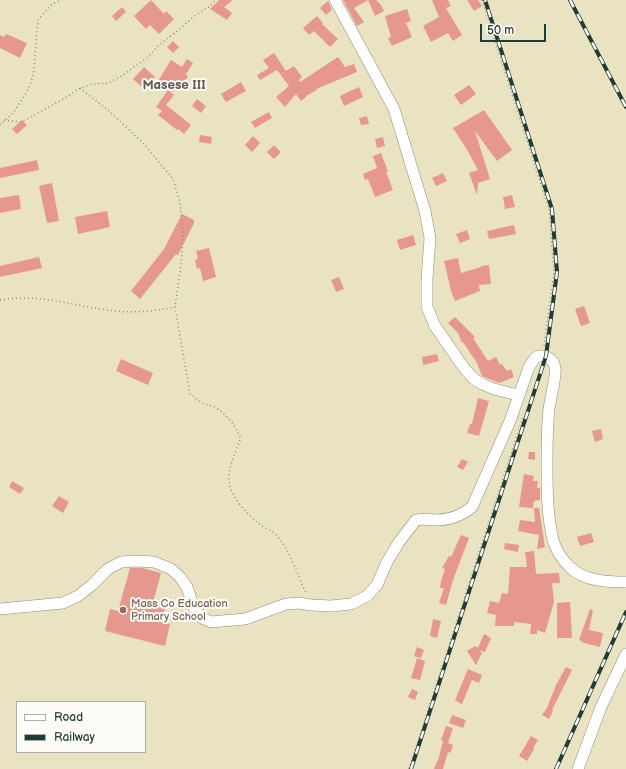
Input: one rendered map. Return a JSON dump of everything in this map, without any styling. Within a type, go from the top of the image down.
[{"type":"street","points":[[335,0],[394,109],[426,218],[430,238],[427,279],[427,307],[436,326],[460,363],[474,379],[494,389],[518,395]]},
{"type":"street","points":[[0,609],[63,603],[78,596],[108,569],[121,562],[136,561],[154,562],[171,569],[180,577],[187,587],[194,608],[202,618],[211,622],[246,619],[268,609],[286,604],[351,604],[367,596],[377,585],[387,562],[399,542],[416,520],[425,518],[434,520],[449,519],[463,514],[472,507],[510,421],[518,395],[533,360],[537,356],[549,358],[554,362],[556,371],[549,410],[547,441],[547,490],[553,541],[560,556],[572,569],[588,577],[604,581],[626,582]]},
{"type":"street","points":[[578,769],[601,707],[626,654]]},
{"type":"path","points":[[0,125],[21,101],[31,83],[34,70],[38,20],[52,4],[62,0]]},
{"type":"path","points":[[4,120],[20,122],[67,97],[80,88],[93,84],[109,83],[147,58],[158,46],[181,28],[193,16],[210,6],[215,0]]},
{"type":"path","points":[[482,0],[549,209],[554,272],[543,356]]},
{"type":"path","points":[[80,88],[109,111],[143,143],[172,179],[182,212],[183,233],[181,265],[175,307],[190,394],[202,403],[215,407],[232,422],[240,436],[229,475],[229,484],[234,497],[248,515],[262,526],[278,535],[290,557],[311,605]]},
{"type":"path","points":[[0,300],[36,298],[117,312],[160,310],[175,307]]},
{"type":"path","points":[[409,769],[523,416]]},
{"type":"building","points":[[151,0],[164,14],[166,11],[174,19],[159,34],[150,25],[146,29],[134,16]]},
{"type":"building","points":[[219,0],[233,0],[224,7],[232,13],[227,20],[210,9]]},
{"type":"building","points":[[343,0],[368,0],[354,8],[364,22],[357,26]]},
{"type":"building","points":[[368,0],[376,0],[384,11],[375,16]]},
{"type":"building","points":[[432,0],[448,0],[451,6],[446,8],[462,35],[453,41],[448,33],[431,42],[423,26],[439,17]]},
{"type":"building","points":[[467,0],[478,0],[482,6],[474,11]]},
{"type":"building","points":[[328,1],[332,10],[326,15],[320,8]]},
{"type":"building","points":[[122,7],[126,12],[116,21],[112,16]]},
{"type":"building","points":[[407,9],[411,21],[406,23],[412,37],[392,46],[388,38],[391,37],[385,16]]},
{"type":"building","points":[[317,16],[323,23],[322,24],[338,39],[330,47],[314,31],[309,35],[303,28]]},
{"type":"building","points":[[6,34],[27,43],[20,58],[0,48],[0,35],[4,37]]},
{"type":"building","points":[[173,41],[179,47],[173,53],[167,47]]},
{"type":"building","points":[[274,53],[286,71],[294,66],[302,77],[299,80],[300,82],[338,57],[345,67],[354,64],[357,72],[316,89],[317,90],[306,96],[301,101],[296,94],[285,107],[276,97],[289,86],[277,70],[260,80],[257,75],[269,68],[263,60]]},
{"type":"building","points":[[187,59],[193,63],[186,74],[188,77],[173,92],[158,81],[171,60],[182,67]]},
{"type":"building","points":[[144,67],[155,77],[144,89],[133,79]]},
{"type":"building","points":[[241,82],[246,91],[226,102],[221,94]]},
{"type":"building","points":[[469,85],[476,94],[461,105],[454,95]]},
{"type":"building","points":[[359,87],[363,97],[344,106],[340,96]]},
{"type":"building","points":[[168,90],[174,95],[166,105],[191,125],[184,134],[158,115],[162,111],[156,107]]},
{"type":"building","points":[[197,99],[206,106],[201,113],[192,106]]},
{"type":"building","points":[[484,110],[512,150],[497,161],[475,131],[490,179],[478,183],[477,195],[469,173],[478,170],[453,128]]},
{"type":"building","points":[[269,112],[272,118],[255,128],[251,122]]},
{"type":"building","points":[[367,116],[369,124],[361,125],[359,118]]},
{"type":"building","points":[[22,120],[27,125],[17,134],[12,129]]},
{"type":"building","points":[[200,135],[212,137],[211,144],[199,142]]},
{"type":"building","points":[[253,136],[260,143],[252,152],[245,145]]},
{"type":"building","points":[[383,137],[385,146],[377,148],[375,139]]},
{"type":"building","points":[[274,145],[281,152],[274,159],[267,152]]},
{"type":"building","points":[[381,153],[393,190],[375,197],[368,179],[365,180],[363,174],[377,168],[373,156]]},
{"type":"building","points":[[37,160],[39,170],[0,178],[0,168]]},
{"type":"building","points":[[443,173],[447,181],[436,186],[432,178]]},
{"type":"building","points":[[52,183],[59,221],[47,223],[39,186]]},
{"type":"building","points":[[19,195],[21,209],[0,213],[0,198]]},
{"type":"building","points":[[512,195],[515,207],[505,209],[503,197]]},
{"type":"building","points":[[107,211],[110,227],[78,234],[75,217]]},
{"type":"building","points":[[182,214],[194,220],[194,223],[178,255],[176,254],[140,299],[131,291],[164,249]]},
{"type":"building","points":[[514,225],[516,234],[489,239],[487,231]]},
{"type":"building","points":[[467,230],[470,239],[460,243],[456,234]]},
{"type":"building","points":[[413,235],[416,245],[400,250],[397,240]]},
{"type":"building","points":[[209,248],[216,277],[203,281],[200,268],[197,269],[195,260],[198,259],[196,251]]},
{"type":"building","points":[[39,257],[42,268],[0,277],[0,266]]},
{"type":"building","points":[[458,258],[461,273],[481,266],[489,265],[491,284],[479,285],[480,291],[455,301],[451,291],[444,261]]},
{"type":"building","points":[[339,277],[344,289],[336,292],[331,280]]},
{"type":"building","points":[[584,306],[590,323],[581,326],[575,309]]},
{"type":"building","points":[[455,317],[475,337],[473,338],[488,361],[496,357],[500,365],[502,364],[507,371],[511,369],[514,377],[499,383],[482,376],[477,363],[463,342],[462,343],[458,333],[448,323]]},
{"type":"building","points":[[437,354],[439,361],[423,365],[422,357]]},
{"type":"building","points":[[121,359],[153,373],[148,385],[116,371]]},
{"type":"building","points":[[478,398],[489,401],[479,436],[467,433],[470,424],[472,424]]},
{"type":"building","points":[[601,429],[603,439],[595,442],[592,431]]},
{"type":"building","points":[[529,452],[535,452],[535,460],[528,459]]},
{"type":"building","points":[[462,459],[468,462],[463,470],[457,467]]},
{"type":"building","points":[[524,474],[534,476],[533,481],[538,481],[537,488],[540,488],[540,500],[534,501],[533,508],[519,507]]},
{"type":"building","points":[[12,481],[24,488],[20,494],[9,487]]},
{"type":"building","points":[[59,496],[69,502],[63,513],[52,506]]},
{"type":"building","points":[[534,508],[539,508],[545,547],[537,549],[539,535],[518,531],[520,520],[535,522]]},
{"type":"building","points":[[591,533],[594,542],[580,546],[577,537]]},
{"type":"building","points":[[461,535],[469,538],[453,580],[446,605],[439,603],[444,588],[440,588],[445,569],[442,568],[449,556],[451,557]]},
{"type":"building","points":[[505,543],[519,545],[518,552],[504,549]]},
{"type":"building","points":[[534,551],[536,574],[559,573],[560,583],[552,583],[554,602],[545,633],[537,630],[537,634],[530,634],[531,624],[514,622],[514,626],[495,626],[496,615],[487,613],[490,601],[499,603],[502,593],[508,594],[510,567],[527,567],[525,552]]},
{"type":"building","points":[[130,568],[142,568],[161,573],[152,606],[165,609],[162,622],[170,624],[165,646],[105,631],[110,609],[118,611]]},
{"type":"building","points":[[570,602],[572,638],[557,638],[557,603]]},
{"type":"building","points":[[590,609],[593,610],[589,630],[603,633],[600,647],[581,642],[582,641],[579,640]]},
{"type":"building","points":[[433,619],[441,621],[437,638],[430,636]]},
{"type":"building","points":[[484,634],[491,638],[485,652],[479,650],[482,653],[476,665],[467,651],[475,646],[478,648]]},
{"type":"building","points":[[417,647],[424,650],[421,658],[414,656]]},
{"type":"building","points":[[417,658],[425,661],[420,680],[411,678]]},
{"type":"building","points":[[566,667],[572,670],[549,719],[542,715],[547,708],[556,685]]},
{"type":"building","points":[[468,669],[482,675],[479,683],[472,680],[461,704],[455,700]]},
{"type":"building","points":[[412,689],[418,692],[415,700],[408,697]]},
{"type":"building","points":[[452,715],[466,720],[463,728],[449,723]]},
{"type":"building","points":[[446,726],[453,728],[448,743],[441,740]]},
{"type":"building","points":[[531,736],[538,740],[527,761],[519,756]]},
{"type":"building","points":[[443,741],[453,745],[450,753],[448,752],[443,769],[434,769],[438,761]]},
{"type":"railway","points":[[411,769],[546,356],[557,272],[552,209],[485,0]]},
{"type":"railway","points":[[570,0],[626,107]]},
{"type":"railway","points":[[556,769],[626,612]]},
{"type":"place","name":"Mass Co Education Primary School","points":[[123,610]]},
{"type":"district","name":"Masese III","points":[[174,86]]}]
